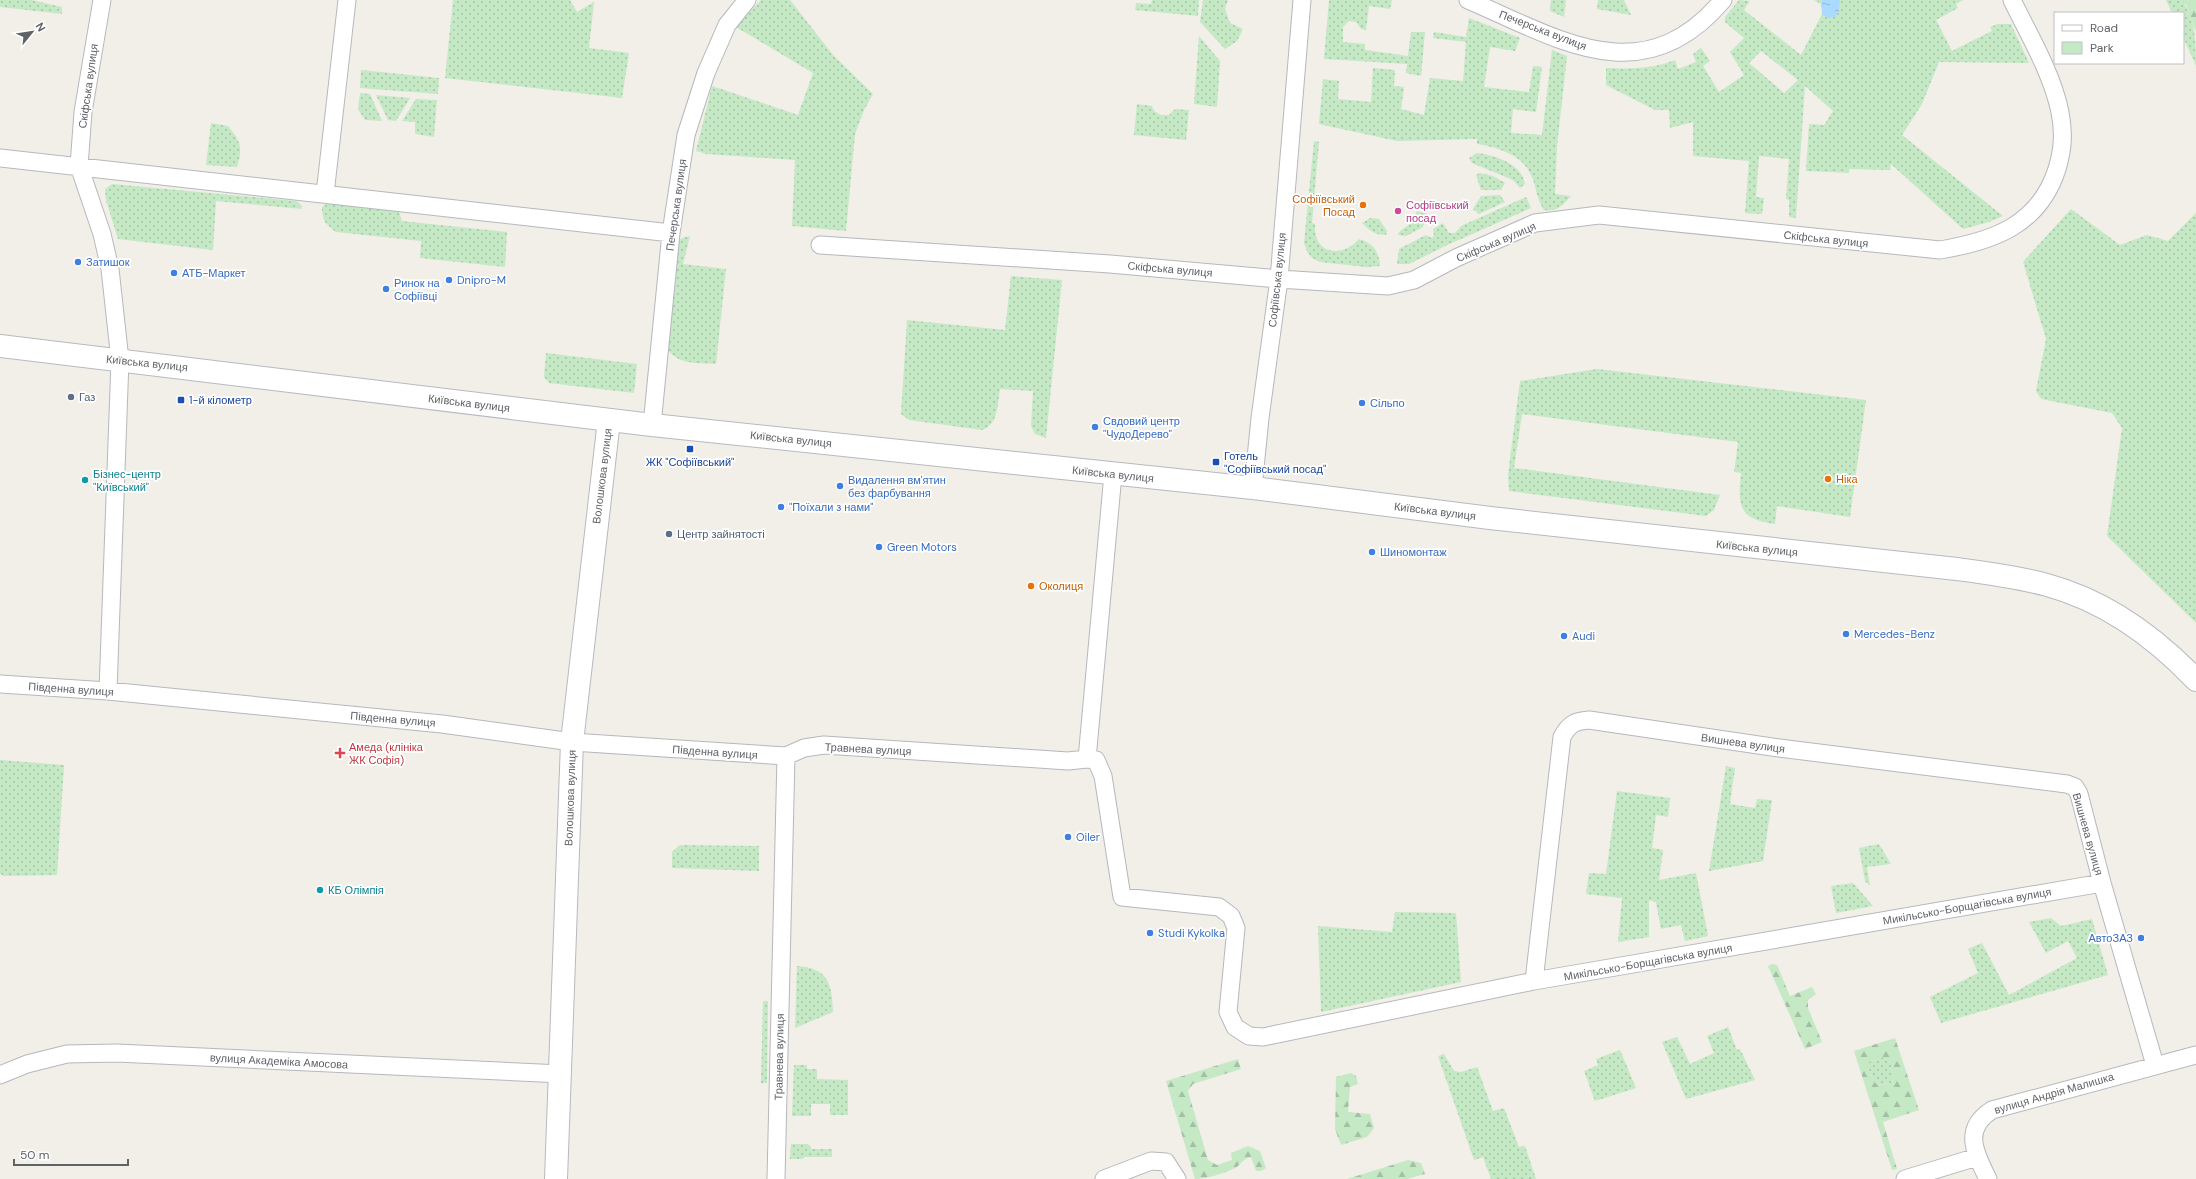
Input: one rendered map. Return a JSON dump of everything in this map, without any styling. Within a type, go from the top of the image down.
[{"type":"main road","name":"Київська вулиця","points":[[0,346],[652,425],[1253,488],[1490,518],[1949,568],[2006,576],[2048,585],[2093,601],[2136,626],[2177,660],[2196,680]]},
{"type":"main road","name":"Волошкова вулиця","points":[[556,1179],[572,742],[609,420]]},
{"type":"street","name":"Скіфська вулиця","points":[[102,0],[82,112],[79,166],[102,234],[110,269],[120,360],[108,691]]},
{"type":"street","points":[[325,194],[347,0]]},
{"type":"street","name":"Печерська вулиця","points":[[652,425],[671,233],[686,135],[706,72],[727,25],[747,0]]},
{"type":"street","name":"Софіївська вулиця","points":[[1253,488],[1260,418],[1279,279],[1302,0]]},
{"type":"street","name":"Печерська вулиця","points":[[1468,0],[1584,48],[1624,54],[1655,49],[1682,36],[1711,13],[1723,0]]},
{"type":"street","name":"Скіфська вулиця","points":[[820,245],[1110,264],[1279,279],[1388,286],[1414,280],[1456,258],[1535,223],[1599,215],[1940,250],[1974,244],[2020,223],[2036,210],[2052,185],[2063,149],[2060,112],[2049,79],[2012,0]]},
{"type":"street","points":[[0,158],[671,233]]},
{"type":"street","points":[[1087,759],[1113,474]]},
{"type":"street","name":"Південна вулиця","points":[[0,684],[108,691],[442,724],[572,742],[786,756]]},
{"type":"street","name":"Вишнева вулиця","points":[[1534,981],[1562,737],[1567,728],[1576,721],[1589,720],[1779,748],[2067,784],[2075,787],[2079,794],[2102,883]]},
{"type":"street","name":"Травнева вулиця","points":[[776,1179],[786,756],[804,748],[824,745],[1068,761],[1087,759]]},
{"type":"street","name":"Микільсько-Борщагівська вулиця","points":[[1087,759],[1096,760],[1103,776],[1122,897],[1219,907],[1231,916],[1236,928],[1228,1012],[1235,1027],[1249,1036],[1263,1037],[1534,981],[2102,883]]},
{"type":"street","points":[[2102,883],[2155,1065]]},
{"type":"street","name":"вулиця Академіка Амосова","points":[[1,1073],[27,1064],[67,1054],[102,1054],[561,1074]]},
{"type":"street","name":"вулиця Андрія Малишка","points":[[1988,1179],[1977,1157],[1973,1136],[1976,1125],[1981,1117],[1992,1110],[2196,1055]]},
{"type":"street","points":[[1905,1179],[1977,1157]]},
{"type":"street","points":[[1104,1179],[1151,1161],[1166,1162],[1177,1179]]},
{"type":"green space","points":[[0,0],[31,0],[62,7],[62,14],[0,7]]},
{"type":"green space","points":[[453,0],[570,0],[577,12],[594,2],[589,48],[629,53],[622,98],[445,78]]},
{"type":"green space","points":[[761,0],[790,0],[833,55],[873,94],[864,110],[855,134],[846,231],[792,226],[795,160],[707,154],[696,151],[712,86],[798,115],[813,73],[736,27]]},
{"type":"green space","points":[[1152,0],[1199,0],[1198,16],[1135,10],[1136,3],[1151,4]]},
{"type":"green space","points":[[1203,0],[1228,0],[1225,9],[1230,23],[1243,29],[1237,41],[1225,49],[1200,22]]},
{"type":"green space","points":[[1329,0],[1392,0],[1390,9],[1369,6],[1366,30],[1361,29],[1356,22],[1349,21],[1343,27],[1343,42],[1365,44],[1365,50],[1408,56],[1411,32],[1425,32],[1421,76],[1406,73],[1407,64],[1324,59]]},
{"type":"green space","points":[[1551,0],[1566,0],[1564,17],[1550,11]]},
{"type":"green space","points":[[1598,0],[1624,0],[1631,15],[1597,9]]},
{"type":"green space","points":[[1739,0],[1750,1],[1744,10],[1801,55],[1822,14],[1821,4],[1814,0],[1963,0],[1956,4],[1958,8],[1936,20],[1952,51],[1992,31],[1990,27],[1998,24],[2011,24],[2029,63],[1939,62],[1922,104],[1902,135],[2003,216],[1989,222],[1963,229],[1891,164],[1890,170],[1849,169],[1849,173],[1806,171],[1809,124],[1824,125],[1833,111],[1805,86],[1796,218],[1789,217],[1789,200],[1786,199],[1789,159],[1759,156],[1756,197],[1764,198],[1762,214],[1745,213],[1749,161],[1693,156],[1693,122],[1670,128],[1669,110],[1655,110],[1606,85],[1606,68],[1650,67],[1675,60],[1678,69],[1696,62],[1693,54],[1701,48],[1710,61],[1703,66],[1719,92],[1744,75],[1730,52],[1744,38],[1725,22],[1725,17]],"holes":[[[1761,51],[1798,80],[1784,93],[1749,63]]]},
{"type":"green space","points":[[2166,0],[2181,0],[2190,14],[2194,31],[2196,66],[2184,39],[2184,12],[2172,12]]},
{"type":"green space","points":[[2181,0],[2196,0],[2196,32],[2186,5]]},
{"type":"green space","points":[[1469,18],[1520,38],[1515,51],[1490,47],[1484,87],[1529,92],[1533,66],[1542,67],[1536,112],[1513,109],[1511,133],[1542,135],[1552,50],[1567,56],[1557,146],[1555,194],[1571,196],[1556,209],[1544,210],[1541,206],[1531,175],[1522,162],[1516,157],[1501,150],[1477,144],[1477,139],[1397,141],[1319,124],[1323,79],[1339,81],[1338,99],[1371,102],[1373,68],[1395,70],[1394,86],[1404,87],[1401,109],[1424,115],[1430,78],[1463,81],[1466,42],[1433,38],[1434,32],[1466,37]]},
{"type":"green space","points":[[1199,36],[1220,61],[1217,107],[1194,104]]},
{"type":"green space","points":[[361,70],[439,78],[438,94],[360,88]]},
{"type":"green space","points":[[360,93],[370,94],[382,121],[365,120],[358,109]]},
{"type":"green space","points":[[376,95],[410,98],[396,121],[388,120]]},
{"type":"green space","points":[[416,99],[437,100],[434,137],[415,134],[415,122],[402,121]]},
{"type":"green space","points":[[1137,104],[1152,106],[1154,111],[1161,115],[1169,115],[1175,109],[1189,110],[1186,140],[1134,135]]},
{"type":"green space","points":[[211,123],[228,126],[236,136],[240,145],[240,154],[237,167],[206,165]]},
{"type":"green space","points":[[1314,141],[1319,142],[1312,223],[1315,224],[1319,242],[1330,250],[1337,251],[1345,249],[1359,239],[1372,245],[1377,252],[1380,266],[1366,267],[1320,262],[1311,257],[1308,252],[1304,243]]},
{"type":"green space","points":[[1477,153],[1499,158],[1507,162],[1519,171],[1525,184],[1520,188],[1513,180],[1472,163],[1469,158]]},
{"type":"green space","points":[[1480,173],[1493,176],[1505,183],[1501,190],[1481,190],[1476,175]]},
{"type":"green space","points":[[112,184],[296,201],[301,205],[302,209],[216,201],[213,250],[118,239],[106,200],[105,189]]},
{"type":"green space","points":[[1500,195],[1505,202],[1479,214],[1473,209],[1481,196]]},
{"type":"green space","points":[[1526,197],[1531,208],[1445,246],[1409,264],[1397,264],[1399,249],[1426,235],[1432,238],[1434,235],[1433,229],[1443,223],[1449,233],[1455,233],[1461,226]]},
{"type":"green space","points":[[327,203],[398,209],[402,221],[507,232],[505,267],[420,258],[421,241],[336,232],[329,227],[324,219],[322,207]]},
{"type":"green space","points":[[2071,209],[2120,245],[2147,235],[2168,241],[2196,213],[2196,623],[2107,536],[2122,428],[2112,413],[2041,399],[2036,391],[2046,339],[2023,262]]},
{"type":"green space","points":[[1416,211],[1427,213],[1423,227],[1406,236],[1398,235],[1399,232],[1411,223],[1415,223]]},
{"type":"green space","points":[[1370,218],[1379,219],[1387,231],[1386,235],[1373,232],[1362,223]]},
{"type":"green space","points":[[690,236],[683,264],[726,269],[716,364],[684,361],[673,355],[668,350],[676,243],[682,238]]},
{"type":"green space","points":[[1011,276],[1062,280],[1046,438],[1035,434],[1031,426],[1033,391],[1000,389],[994,419],[988,427],[982,430],[909,420],[901,414],[907,320],[1005,330]]},
{"type":"green space","points":[[546,353],[637,364],[634,393],[549,383],[544,377]]},
{"type":"green space","points":[[1597,369],[1866,400],[1850,517],[1777,506],[1775,524],[1754,519],[1743,509],[1740,494],[1741,473],[1734,472],[1738,442],[1522,414],[1514,468],[1720,495],[1714,510],[1706,516],[1509,491],[1508,475],[1520,381]]},
{"type":"green space","points":[[0,760],[64,765],[57,875],[3,876],[0,873]]},
{"type":"green space","points":[[1726,766],[1735,768],[1730,804],[1755,808],[1757,799],[1772,800],[1763,861],[1709,871]]},
{"type":"green space","points":[[1617,791],[1670,798],[1668,817],[1656,815],[1652,848],[1663,850],[1659,880],[1696,873],[1708,936],[1685,941],[1681,925],[1661,929],[1656,902],[1649,900],[1649,937],[1618,942],[1622,898],[1586,894],[1589,873],[1606,874]]},
{"type":"green space","points":[[1879,844],[1891,864],[1867,867],[1869,885],[1865,881],[1859,848]]},
{"type":"green space","points":[[680,845],[759,846],[759,871],[672,868],[672,852]]},
{"type":"green space","points":[[1853,883],[1873,906],[1836,913],[1831,886]]},
{"type":"green space","points":[[1395,912],[1456,913],[1461,982],[1321,1012],[1318,926],[1392,932]]},
{"type":"green space","points":[[2051,918],[2061,926],[2092,919],[2108,975],[1941,1023],[1930,997],[1978,973],[1968,949],[1982,943],[2009,995],[2077,958],[2068,941],[2046,953],[2029,922]]},
{"type":"green space","points":[[1772,964],[1777,965],[1790,996],[1812,987],[1816,994],[1808,1000],[1808,1008],[1822,1042],[1805,1049],[1768,966]]},
{"type":"green space","points":[[797,966],[816,970],[826,979],[831,993],[833,1012],[795,1028]]},
{"type":"green space","points":[[763,1001],[768,1001],[767,1083],[761,1083]]},
{"type":"green space","points":[[1728,1027],[1737,1050],[1740,1049],[1755,1080],[1686,1099],[1662,1042],[1677,1037],[1690,1064],[1714,1053],[1707,1036]]},
{"type":"green space","points":[[1895,1038],[1919,1110],[1883,1122],[1897,1169],[1892,1170],[1854,1051]],"holes":[[[1883,1057],[1887,1059],[1893,1070],[1892,1083],[1881,1085],[1875,1083],[1868,1068],[1868,1062]]]},
{"type":"green space","points":[[1620,1050],[1636,1088],[1595,1101],[1584,1071],[1598,1065],[1596,1059]]},
{"type":"green space","points":[[1444,1054],[1454,1071],[1461,1072],[1477,1067],[1493,1111],[1504,1108],[1519,1147],[1525,1146],[1536,1179],[1491,1179],[1483,1157],[1474,1160],[1438,1056]]},
{"type":"green space","points":[[1883,1057],[1887,1059],[1891,1065],[1893,1076],[1892,1083],[1881,1085],[1875,1083],[1868,1068],[1868,1062]]},
{"type":"green space","points":[[1238,1059],[1241,1069],[1193,1084],[1188,1091],[1208,1160],[1217,1165],[1232,1160],[1231,1153],[1248,1146],[1260,1151],[1266,1168],[1261,1171],[1256,1171],[1251,1157],[1245,1159],[1238,1166],[1224,1173],[1195,1179],[1166,1081]]},
{"type":"green space","points":[[794,1065],[807,1065],[807,1069],[817,1069],[817,1079],[848,1080],[848,1115],[830,1115],[830,1104],[811,1104],[811,1116],[792,1116]]},
{"type":"green space","points":[[1351,1073],[1356,1076],[1358,1084],[1350,1087],[1348,1112],[1370,1114],[1374,1128],[1367,1137],[1341,1145],[1335,1129],[1336,1077]]},
{"type":"green space","points":[[791,1144],[808,1144],[812,1149],[832,1149],[832,1157],[805,1157],[802,1159],[790,1159]]},
{"type":"green space","points":[[1408,1160],[1421,1163],[1425,1174],[1407,1179],[1347,1179]]},
{"type":"water","points":[[1822,0],[1840,0],[1839,11],[1835,17],[1828,18],[1822,14]]},
{"type":"place","name":"Софіївський Посад","points":[[1363,205]]},
{"type":"place","name":"Софіївський посад","points":[[1398,211]]},
{"type":"place","name":"Затишок","points":[[78,262]]},
{"type":"place","name":"АТБ-Маркет","points":[[174,273]]},
{"type":"place","name":"Dnipro-M","points":[[449,280]]},
{"type":"place","name":"Ринок на Софіївці","points":[[386,289]]},
{"type":"place","name":"Газ","points":[[71,397]]},
{"type":"place","name":"1-й кілометр","points":[[181,400]]},
{"type":"place","name":"Сільпо","points":[[1362,403]]},
{"type":"place","name":"Свдовий центр \"ЧудоДерево\"","points":[[1095,427]]},
{"type":"place","name":"ЖК \"Софіївський\"","points":[[690,449]]},
{"type":"place","name":"Готель \"Софіївський посад\"","points":[[1216,462]]},
{"type":"place","name":"Ніка","points":[[1828,479]]},
{"type":"place","name":"Бізнес-центр \"Київський\"","points":[[85,480]]},
{"type":"place","name":"Видалення вм'ятин без фарбування","points":[[840,486]]},
{"type":"place","name":"\"Поїхали з нами\"","points":[[781,507]]},
{"type":"place","name":"Центр зайнятості","points":[[669,534]]},
{"type":"place","name":"Green Motors","points":[[879,547]]},
{"type":"place","name":"Шиномонтаж","points":[[1372,552]]},
{"type":"place","name":"Околиця","points":[[1031,586]]},
{"type":"place","name":"Mercedes-Benz","points":[[1846,634]]},
{"type":"place","name":"Audi","points":[[1564,636]]},
{"type":"place","name":"Амеда (клініка ЖК Софія)","points":[[340,753]]},
{"type":"place","name":"Oiler","points":[[1068,837]]},
{"type":"place","name":"КБ Олімпія","points":[[320,890]]},
{"type":"place","name":"Studi Kykolka","points":[[1150,933]]},
{"type":"place","name":"АвтоЗАЗ","points":[[2141,938]]}]
